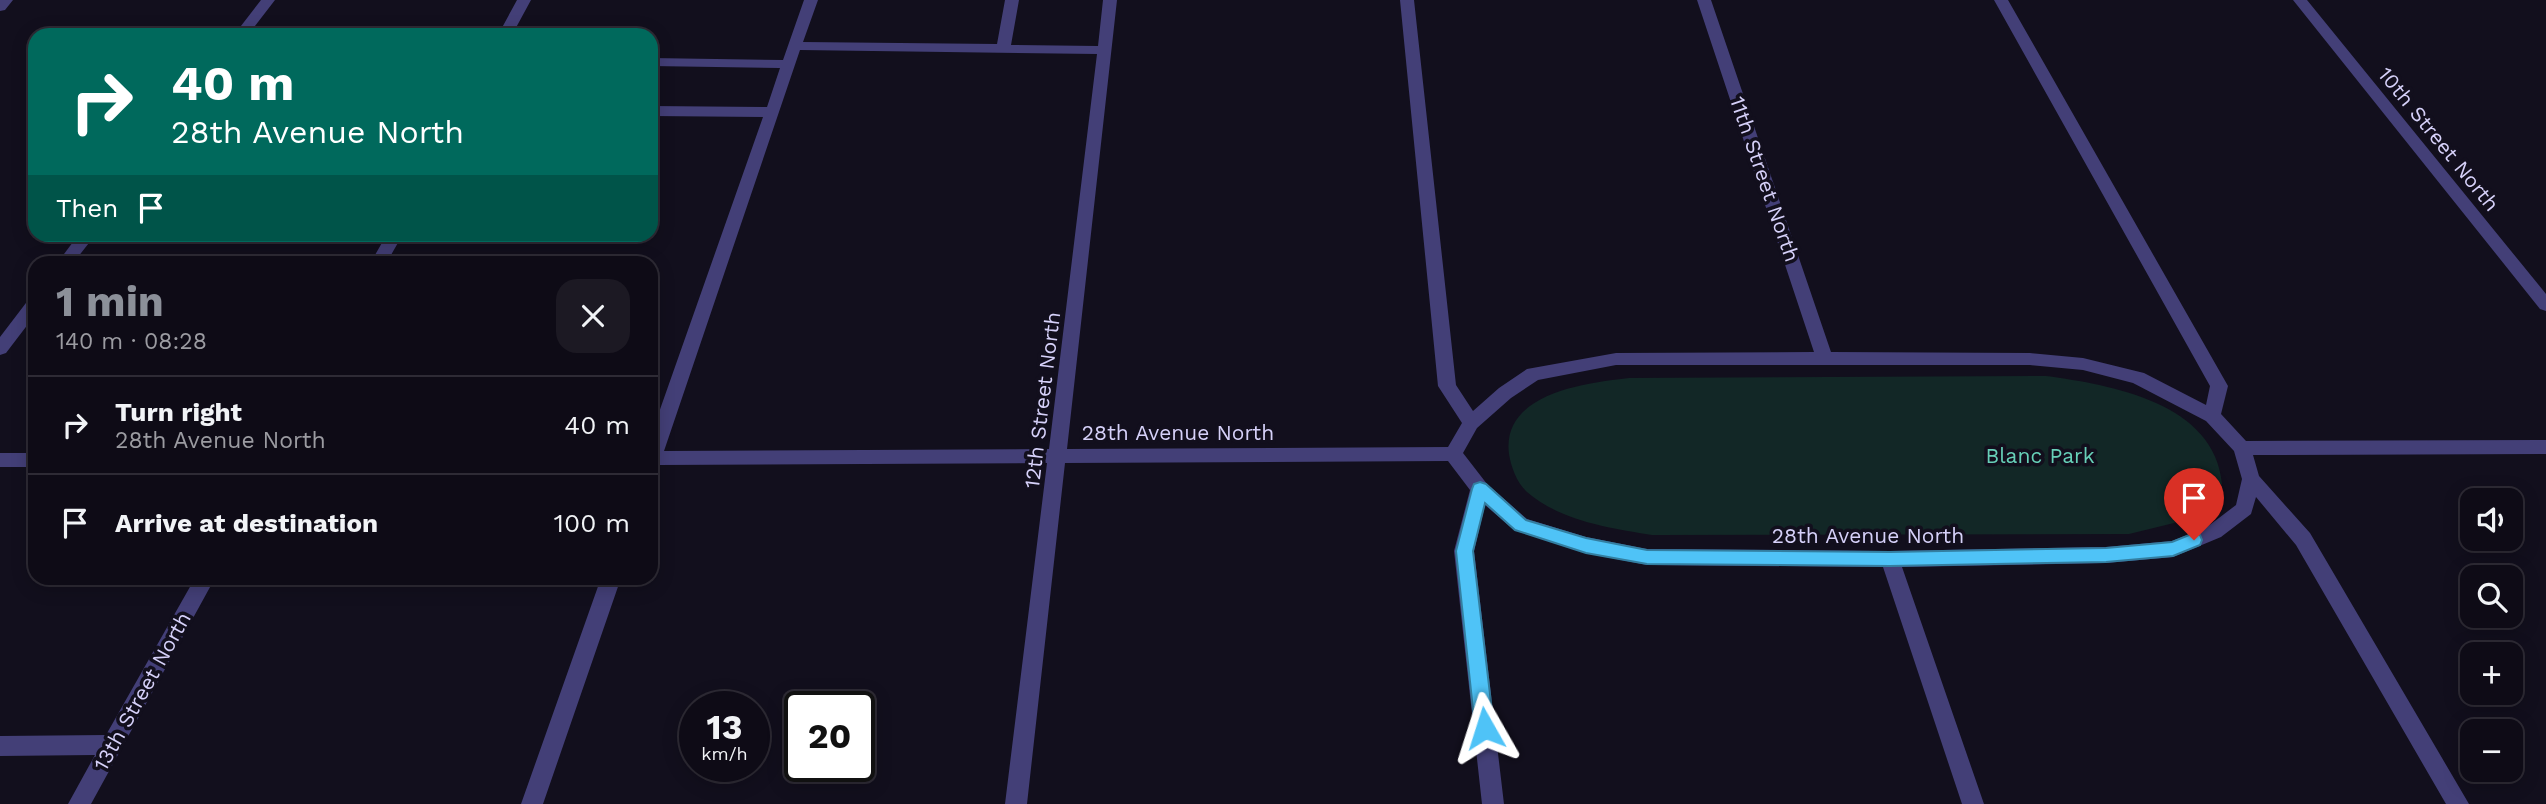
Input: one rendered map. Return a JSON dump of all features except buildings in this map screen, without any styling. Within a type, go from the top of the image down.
[{"type":"street","points":[[0,6],[6,0]]},
{"type":"street","points":[[246,28],[268,0]]},
{"type":"street","points":[[509,28],[524,0]]},
{"type":"street","points":[[658,439],[811,0]]},
{"type":"street","points":[[1003,49],[1012,0]]},
{"type":"street","name":"12th Street North","points":[[1016,804],[1059,456],[1110,0]]},
{"type":"street","points":[[1407,0],[1447,386],[1471,423]]},
{"type":"street","name":"11th Street North","points":[[1704,0],[1825,358]]},
{"type":"street","points":[[2001,0],[2219,386],[2212,416]]},
{"type":"street","name":"10th Street North","points":[[2300,0],[2546,305]]},
{"type":"street","points":[[795,46],[1104,50]]},
{"type":"street","points":[[658,62],[789,64]]},
{"type":"street","points":[[658,111],[772,111]]},
{"type":"street","points":[[71,256],[82,242]]},
{"type":"street","points":[[0,349],[28,312]]},
{"type":"street","points":[[1453,454],[1471,423],[1505,393],[1533,374],[1616,359],[2030,359],[2082,365],[2138,378],[2212,416],[2242,448],[2250,479],[2303,539],[2458,804]]},
{"type":"street","points":[[2242,448],[2546,447]]},
{"type":"street","name":"28th Avenue North","points":[[658,459],[1453,454],[1480,489],[1521,525],[1586,545],[1647,557],[1890,559],[2106,555],[2173,549],[2214,532],[2244,509],[2250,479]]},
{"type":"street","points":[[0,460],[28,460]]},
{"type":"street","points":[[1480,489],[1464,551],[1493,804]]},
{"type":"street","points":[[1890,559],[1973,804]]},
{"type":"street","name":"13th Street North","points":[[79,804],[201,585]]},
{"type":"street","points":[[532,804],[609,585]]},
{"type":"street","points":[[0,746],[112,745]]},
{"type":"green space","name":"Blanc Park","points":[[2046,376],[2129,393],[2156,403],[2181,417],[2201,434],[2215,456],[2222,484],[2205,506],[2174,523],[2129,534],[1652,535],[1586,522],[1540,502],[1520,484],[1509,454],[1510,433],[1518,417],[1532,404],[1570,388],[1611,380]]},
{"type":"route","points":[[1485,728],[1464,551],[1480,489],[1521,525],[1586,545],[1647,557],[1890,559],[2106,555],[2173,549],[2194,540]]}]
